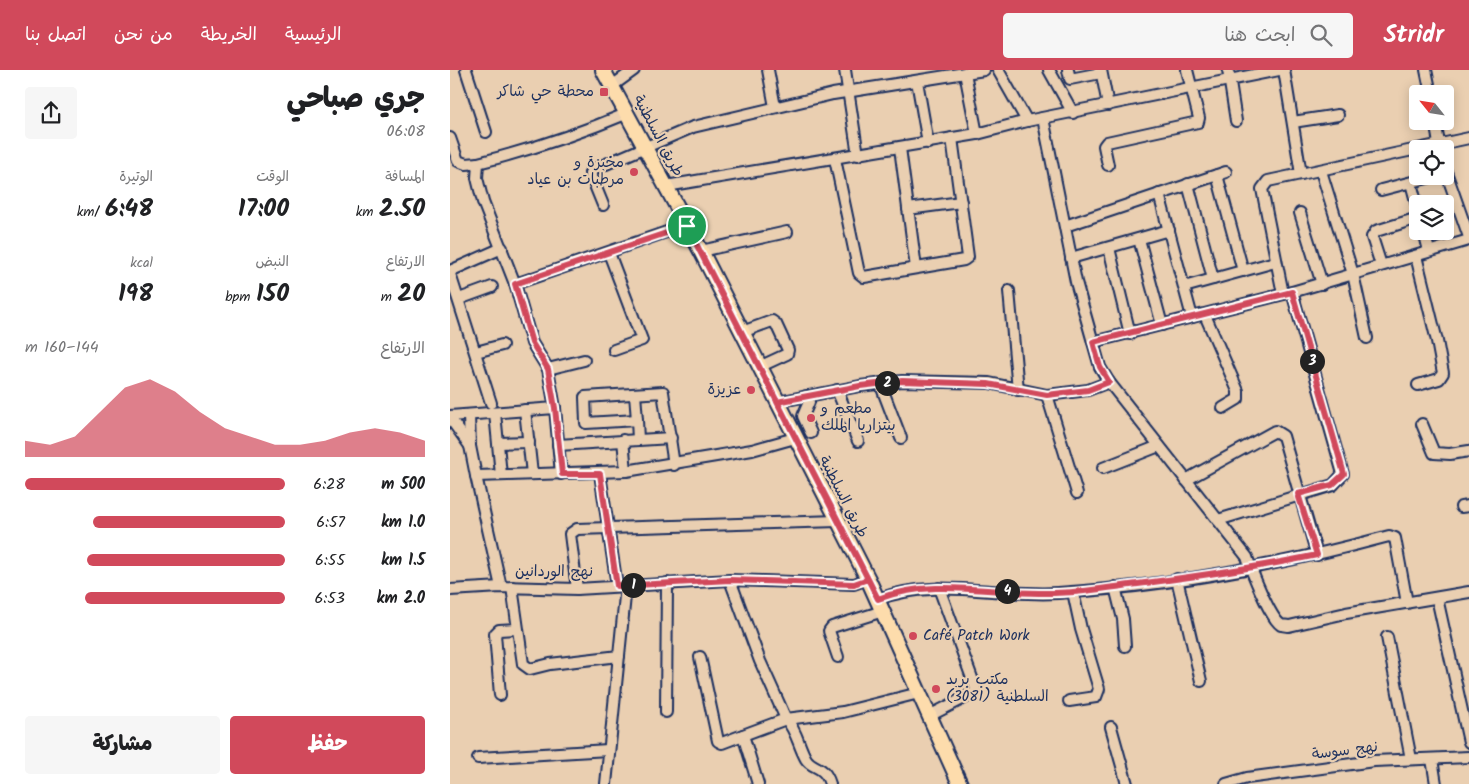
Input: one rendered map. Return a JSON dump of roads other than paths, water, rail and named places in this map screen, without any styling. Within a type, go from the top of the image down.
[{"type":"main road","name":"طريق السلطنية","points":[[603,70],[628,113],[687,226],[868,579],[960,784]]},
{"type":"street","points":[[466,70],[486,132]]},
{"type":"street","points":[[612,86],[634,70]]},
{"type":"street","points":[[768,70],[775,107]]},
{"type":"street","points":[[845,70],[858,155]]},
{"type":"street","points":[[603,205],[590,173],[592,170],[693,127],[848,92],[984,70]]},
{"type":"street","points":[[998,70],[1027,121]]},
{"type":"street","points":[[1049,70],[1073,113]]},
{"type":"street","points":[[1108,165],[1104,146],[1107,142],[1198,122],[1199,118],[1186,70]]},
{"type":"street","points":[[666,186],[977,134],[1027,121],[1191,88],[1229,75],[1279,70]]},
{"type":"street","points":[[1284,70],[1301,174]]},
{"type":"street","points":[[1426,70],[1429,85]]},
{"type":"street","points":[[1058,86],[1069,74],[1102,71],[1108,105]]},
{"type":"street","points":[[967,72],[977,134]]},
{"type":"street","points":[[1229,75],[1236,121]]},
{"type":"street","points":[[917,81],[928,143]]},
{"type":"street","points":[[450,138],[458,161],[466,164],[478,163],[540,147],[628,113]]},
{"type":"street","points":[[1292,122],[1338,114]]},
{"type":"street","points":[[1044,118],[1071,258],[1100,367],[1109,382],[1247,557],[1250,569],[1275,618],[1281,625],[1289,626],[1469,592]]},
{"type":"street","points":[[835,158],[859,273],[864,277],[964,260],[968,256],[952,138]]},
{"type":"street","points":[[1454,142],[1469,138]]},
{"type":"street","points":[[900,148],[916,268]]},
{"type":"street","points":[[1218,520],[1332,485],[1344,474],[1288,293],[1275,262],[1262,189],[1268,181],[1409,152]]},
{"type":"street","points":[[478,163],[477,178],[483,202],[515,284],[532,343],[548,369],[555,408],[562,474]]},
{"type":"street","points":[[1321,170],[1353,274],[1367,338]]},
{"type":"street","points":[[1065,226],[1221,174],[1244,271]]},
{"type":"street","points":[[1381,190],[1409,183]]},
{"type":"street","points":[[1188,184],[1214,279]]},
{"type":"street","points":[[1093,342],[1322,284],[1469,238],[1450,185]]},
{"type":"street","points":[[1159,194],[1192,317]]},
{"type":"street","points":[[908,209],[961,202]]},
{"type":"street","points":[[1300,213],[1322,284]]},
{"type":"street","points":[[1382,265],[1372,237],[1376,231],[1409,221]]},
{"type":"street","points":[[515,284],[687,226]]},
{"type":"street","points":[[1071,258],[1169,230]]},
{"type":"street","points":[[700,251],[787,232]]},
{"type":"street","points":[[1138,239],[1162,326]]},
{"type":"street","points":[[1426,240],[1429,251]]},
{"type":"street","points":[[501,475],[493,408],[450,272],[502,248]]},
{"type":"street","points":[[1109,248],[1130,334]]},
{"type":"street","points":[[609,253],[642,340],[614,350]]},
{"type":"street","points":[[1416,256],[1443,373],[1439,379],[1418,385]]},
{"type":"street","points":[[1184,287],[1275,262]]},
{"type":"street","points":[[459,299],[492,287]]},
{"type":"street","points":[[1009,291],[1018,390]]},
{"type":"street","points":[[1204,315],[1238,391],[1238,399],[1223,408]]},
{"type":"street","points":[[742,332],[772,321],[776,324],[788,350],[787,354],[759,367]]},
{"type":"street","points":[[476,352],[502,345]]},
{"type":"street","points":[[548,369],[584,360]]},
{"type":"street","points":[[777,402],[880,383],[909,381],[974,382],[1047,395],[1088,390],[1109,382]]},
{"type":"street","points":[[880,383],[901,438]]},
{"type":"street","points":[[838,390],[858,441]]},
{"type":"street","points":[[637,420],[586,423],[585,397],[663,392],[674,464]]},
{"type":"street","points":[[635,394],[638,440]]},
{"type":"street","points":[[1047,395],[1077,493]]},
{"type":"street","points":[[806,396],[809,402],[803,416],[811,433]]},
{"type":"street","points":[[471,449],[450,417],[469,415],[493,408],[525,410],[555,408]]},
{"type":"street","points":[[525,410],[532,474]]},
{"type":"street","points":[[469,415],[471,449],[476,476],[501,587]]},
{"type":"street","points":[[1422,424],[1434,453],[1450,454],[1469,451]]},
{"type":"street","points":[[1186,480],[1275,431],[1282,436],[1317,555]]},
{"type":"street","points":[[558,445],[671,438]]},
{"type":"street","points":[[476,476],[600,474],[626,471],[752,450],[795,438]]},
{"type":"street","points":[[622,440],[626,471]]},
{"type":"street","points":[[498,443],[528,442]]},
{"type":"street","points":[[1103,468],[1159,446]]},
{"type":"street","points":[[600,474],[609,529],[622,586],[619,656],[606,784]]},
{"type":"street","points":[[577,588],[570,534],[576,529],[838,521]]},
{"type":"street","points":[[838,657],[829,631],[832,627],[880,605],[895,592],[939,588],[1020,593],[1073,592],[1250,569],[1317,555],[1389,536],[1395,538],[1407,603]]},
{"type":"street","name":"نهج الوردانين","points":[[450,590],[501,587],[577,588],[730,580],[854,584],[868,579]]},
{"type":"street","points":[[1177,579],[1201,681]]},
{"type":"street","points":[[730,580],[760,661],[786,719],[795,731],[807,760],[825,772],[830,784]]},
{"type":"street","points":[[666,712],[667,583]]},
{"type":"street","points":[[1115,587],[1123,618],[1125,646]]},
{"type":"street","points":[[512,588],[523,664],[530,668],[619,656]]},
{"type":"street","points":[[929,716],[974,693],[976,689],[939,588]]},
{"type":"street","points":[[1069,701],[1096,697],[1099,689],[1081,629],[1073,592]]},
{"type":"street","points":[[1437,598],[1469,742]]},
{"type":"street","points":[[500,695],[495,634],[499,630],[517,629]]},
{"type":"street","points":[[1387,636],[1411,759]]},
{"type":"street","points":[[700,657],[718,741],[724,743],[786,719],[843,712],[919,692]]},
{"type":"street","points":[[1111,727],[1127,784]]},
{"type":"street","points":[[744,735],[758,784]]},
{"type":"street","points":[[478,758],[608,750]]},
{"type":"street","name":"نهج سوسة","points":[[1226,784],[1247,778],[1335,766],[1411,759],[1469,757]]},
{"type":"street","points":[[1432,759],[1436,784]]},
{"type":"place","name":"محطة حي شاكر","points":[[604,92]]},
{"type":"place","name":"مخبزة و مرطبات بن عياد","points":[[634,172]]},
{"type":"place","name":"عزيزة","points":[[751,390]]},
{"type":"place","name":"مطعم و بيتزاريا الملك","points":[[811,418]]},
{"type":"place","name":"Café Patch Work","points":[[913,636]]},
{"type":"place","name":"مكتب بريد السلطنية (3081)","points":[[936,689]]}]
